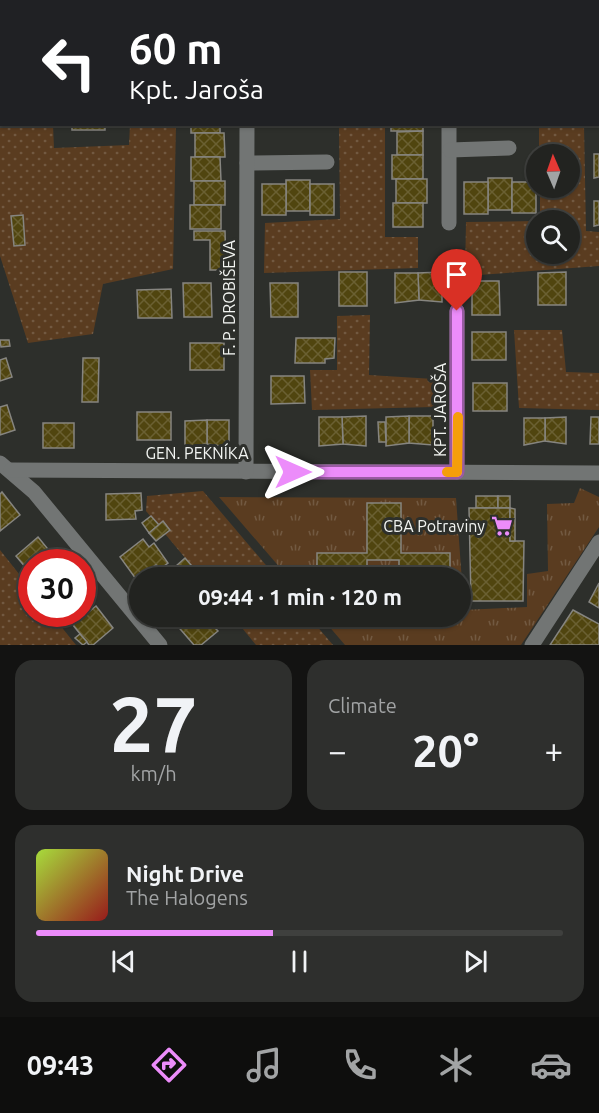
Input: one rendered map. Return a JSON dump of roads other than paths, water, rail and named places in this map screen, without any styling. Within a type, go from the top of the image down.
[{"type":"street","name":"F. P. DROBIŠEVA","points":[[246,472],[247,126]]},
{"type":"street","points":[[449,126],[449,223]]},
{"type":"street","points":[[450,150],[509,148]]},
{"type":"street","points":[[247,163],[327,162]]},
{"type":"street","name":"KPT. JAROŠA","points":[[457,311],[457,472]]},
{"type":"street","points":[[4,470],[34,492],[160,645]]},
{"type":"street","name":"GEN. PEKNÍKA","points":[[4,470],[599,473]]},
{"type":"street","points":[[532,645],[599,542]]},
{"type":"place","name":"CBA Potraviny","points":[[502,526]]}]
